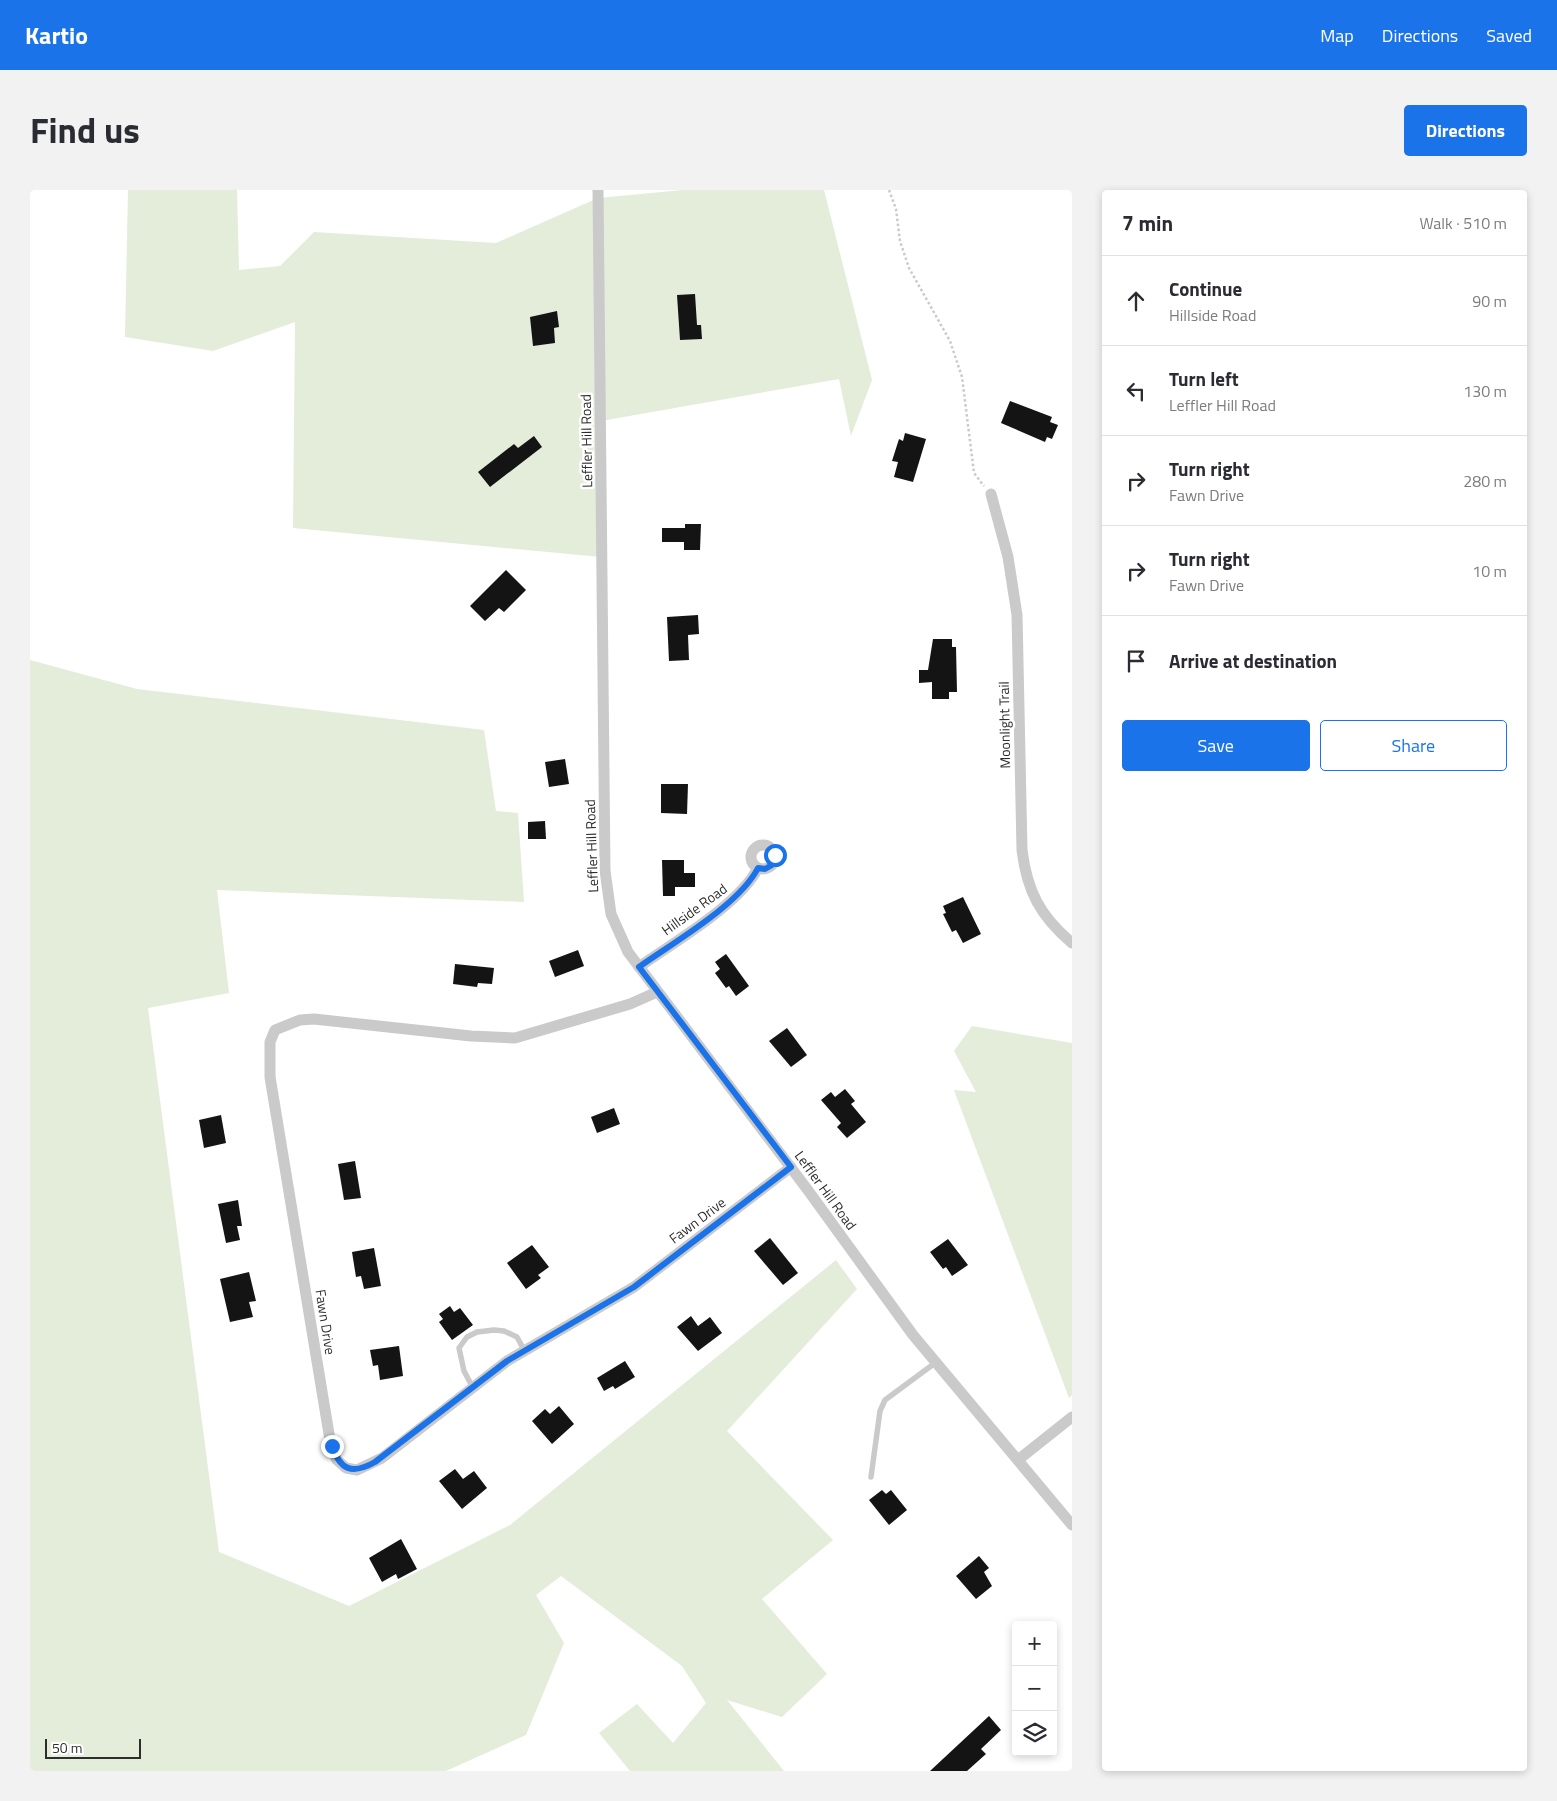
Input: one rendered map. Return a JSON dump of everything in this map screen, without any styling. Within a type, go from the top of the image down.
[{"type":"street","name":"Leffler Hill Road","points":[[598,190],[605,871],[611,914],[618,934],[657,992],[791,1167],[885,1298],[935,1363],[1072,1525]]},
{"type":"street","name":"Moonlight Trail","points":[[991,494],[1008,557],[1017,615],[1022,850],[1025,873],[1031,892],[1042,911],[1054,927],[1072,943]]},
{"type":"street","name":"Hillside Road","points":[[639,967],[734,899],[751,881],[758,868]]},
{"type":"street","name":"Fawn Drive","points":[[657,992],[630,1004],[515,1038],[471,1036],[314,1019],[300,1020],[275,1030],[270,1042],[270,1077],[330,1436],[336,1460],[346,1468],[357,1470],[368,1466],[472,1386],[524,1350],[634,1287],[791,1167]]},
{"type":"street","points":[[1018,1460],[1072,1416]]},
{"type":"lane","points":[[472,1386],[464,1371],[459,1348],[467,1337],[477,1332],[504,1331],[517,1337],[524,1350]]},
{"type":"lane","points":[[871,1477],[880,1411],[885,1400],[935,1363]]},
{"type":"path","points":[[889,190],[896,209],[900,241],[909,268],[950,341],[962,377],[974,473],[991,494]]},
{"type":"green space","points":[[128,190],[237,190],[239,270],[280,266],[314,232],[496,243],[598,198],[683,190],[824,190],[872,380],[851,436],[839,379],[601,421],[601,557],[293,528],[295,322],[213,351],[125,337]]},
{"type":"green space","points":[[30,660],[137,689],[484,730],[496,811],[518,813],[524,902],[217,890],[229,993],[148,1008],[219,1552],[349,1606],[510,1525],[836,1260],[857,1289],[727,1431],[833,1540],[762,1599],[827,1674],[782,1717],[727,1700],[784,1771],[630,1771],[599,1733],[637,1704],[673,1743],[706,1703],[682,1666],[561,1576],[536,1595],[564,1643],[526,1735],[446,1771],[30,1771]]},
{"type":"green space","points":[[972,1026],[1072,1043],[1072,1395],[1069,1398],[954,1090],[976,1092],[954,1051]]},
{"type":"building","points":[[695,294],[697,325],[701,325],[702,339],[680,340],[677,295]]},
{"type":"building","points":[[557,311],[559,327],[554,328],[555,343],[533,346],[530,317]]},
{"type":"building","points":[[1010,401],[1052,417],[1050,422],[1058,425],[1052,439],[1047,437],[1045,442],[1001,423]]},
{"type":"building","points":[[905,433],[926,439],[913,482],[894,477],[898,462],[892,461],[899,439],[903,441]]},
{"type":"building","points":[[534,436],[542,447],[490,487],[478,472],[514,444],[518,448]]},
{"type":"building","points":[[685,524],[701,524],[700,550],[684,550],[684,542],[662,542],[662,528],[685,528]]},
{"type":"building","points":[[506,570],[526,590],[504,612],[499,608],[485,621],[470,606]]},
{"type":"building","points":[[698,615],[699,634],[688,635],[689,660],[669,661],[667,617]]},
{"type":"building","points":[[933,639],[952,639],[952,647],[956,647],[957,692],[949,692],[949,699],[932,699],[932,682],[919,683],[919,670],[928,670]]},
{"type":"building","points":[[565,759],[569,784],[549,787],[545,762]]},
{"type":"building","points":[[661,784],[688,784],[687,814],[661,813]]},
{"type":"building","points":[[545,821],[546,839],[528,839],[528,822]]},
{"type":"building","points":[[662,860],[684,860],[684,873],[695,873],[695,887],[675,887],[675,896],[663,896]]},
{"type":"building","points":[[963,897],[981,934],[963,943],[956,930],[952,932],[943,914],[946,913],[943,906]]},
{"type":"building","points":[[578,950],[584,966],[555,977],[549,961]]},
{"type":"building","points":[[726,954],[749,986],[736,996],[729,986],[726,988],[715,973],[720,969],[715,962]]},
{"type":"building","points":[[455,964],[494,968],[492,984],[478,983],[477,987],[453,984]]},
{"type":"building","points":[[787,1028],[807,1055],[791,1067],[769,1041]]},
{"type":"building","points":[[845,1089],[855,1101],[851,1104],[866,1122],[847,1138],[837,1127],[841,1123],[821,1100],[831,1092],[835,1097]]},
{"type":"building","points":[[614,1108],[620,1124],[597,1133],[591,1117]]},
{"type":"building","points":[[221,1115],[226,1143],[204,1148],[199,1120]]},
{"type":"building","points":[[355,1161],[361,1198],[344,1200],[338,1164]]},
{"type":"building","points":[[238,1200],[242,1226],[237,1226],[240,1240],[226,1243],[218,1204]]},
{"type":"building","points":[[770,1238],[798,1273],[783,1285],[754,1251]]},
{"type":"building","points":[[948,1239],[968,1265],[952,1276],[946,1267],[943,1269],[930,1252]]},
{"type":"building","points":[[532,1245],[549,1267],[538,1275],[541,1278],[526,1289],[507,1263]]},
{"type":"building","points":[[374,1248],[381,1286],[364,1289],[361,1276],[356,1277],[352,1252]]},
{"type":"building","points":[[249,1272],[256,1301],[249,1302],[253,1317],[230,1322],[220,1279]]},
{"type":"building","points":[[450,1306],[454,1312],[460,1308],[473,1325],[452,1340],[439,1322],[443,1319],[439,1314]]},
{"type":"building","points":[[691,1316],[698,1326],[710,1317],[722,1333],[698,1351],[677,1327]]},
{"type":"building","points":[[399,1346],[403,1376],[380,1380],[378,1365],[373,1366],[370,1350]]},
{"type":"building","points":[[625,1361],[635,1377],[615,1389],[613,1386],[604,1391],[597,1378]]},
{"type":"building","points":[[559,1406],[574,1424],[552,1444],[532,1421],[545,1409],[550,1414]]},
{"type":"building","points":[[455,1469],[463,1479],[474,1471],[487,1488],[462,1509],[439,1481]]},
{"type":"building","points":[[882,1490],[886,1494],[891,1490],[907,1510],[889,1525],[869,1500]]},
{"type":"building","points":[[401,1539],[417,1569],[398,1579],[396,1574],[382,1582],[369,1558]]},
{"type":"building","points":[[979,1556],[989,1568],[984,1572],[992,1586],[976,1599],[956,1576]]},
{"type":"building","points":[[989,1716],[1001,1730],[981,1749],[986,1754],[967,1771],[930,1771]]},
{"type":"route","points":[[332,1446],[336,1460],[346,1468],[357,1470],[382,1458],[478,1381],[538,1341],[634,1287],[791,1167],[639,967],[734,899],[751,881],[758,868],[765,869],[772,865],[775,855]]}]
